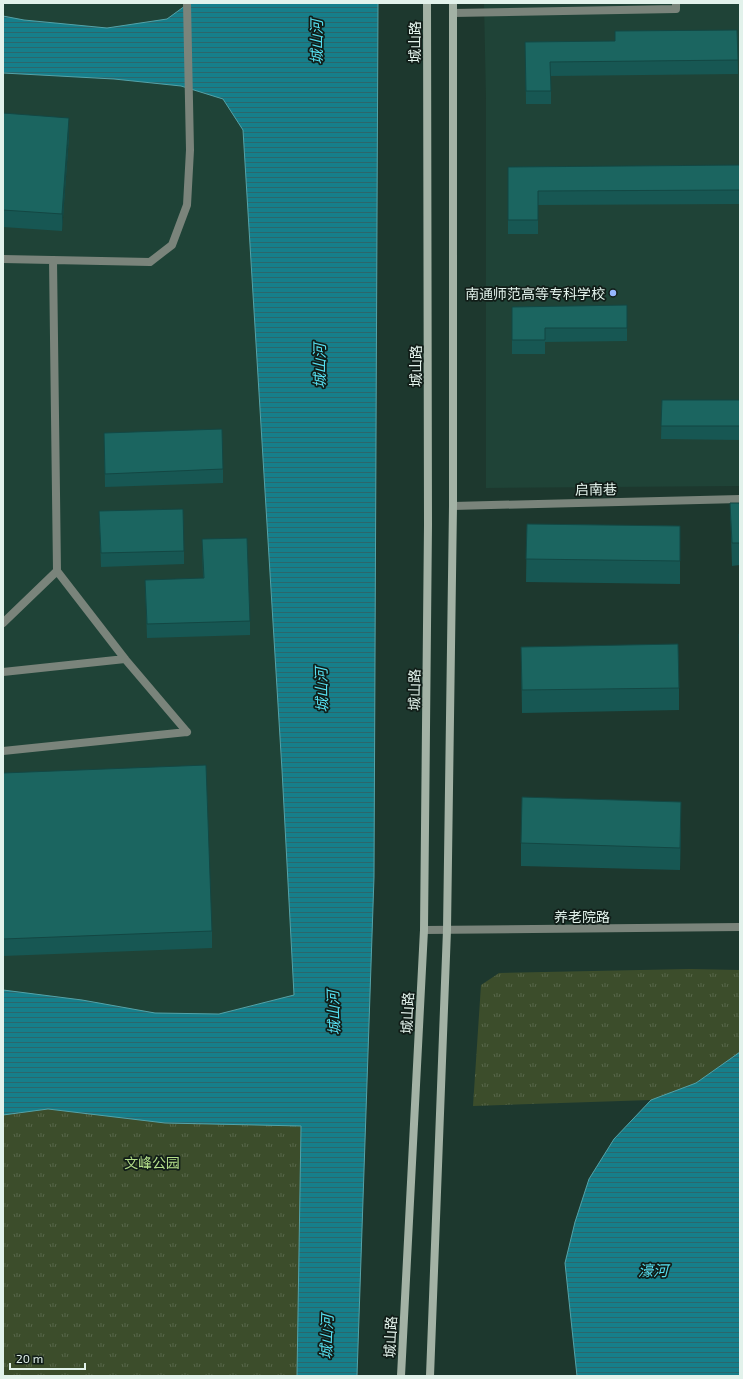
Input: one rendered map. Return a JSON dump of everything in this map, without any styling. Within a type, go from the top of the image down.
[{"type":"main road","name":"城山路","points":[[401,1376],[424,930],[428,525],[427,3]]},
{"type":"main road","points":[[430,1376],[446,930],[453,506],[453,3]]},
{"type":"street","points":[[3,259],[150,262],[172,245],[187,205],[190,150],[187,3]]},
{"type":"street","points":[[453,13],[676,9],[676,3]]},
{"type":"street","points":[[3,751],[187,732],[125,659],[57,571],[53,260]]},
{"type":"street","name":"启南巷","points":[[453,506],[740,499]]},
{"type":"street","points":[[3,623],[57,571]]},
{"type":"street","points":[[3,672],[125,659]]},
{"type":"street","name":"养老院路","points":[[424,930],[740,927]]},
{"type":"shaded area","points":[[3,3],[242,3],[243,130],[282,770],[294,995],[219,1014],[155,1013],[82,1000],[3,990]]},
{"type":"shaded area","name":"南通师范高等专科学校","points":[[484,3],[740,3],[740,486],[486,488],[486,99]]},
{"type":"green space","points":[[689,969],[740,970],[740,1052],[696,1083],[651,1100],[473,1106],[481,985],[499,973]]},
{"type":"green space","name":"文峰公园","points":[[3,990],[82,1000],[155,1013],[219,1014],[294,995],[301,1126],[297,1376],[3,1376]]},
{"type":"water","name":"城山河","points":[[189,3],[378,3],[374,877],[357,1376],[297,1376],[301,1126],[165,1123],[48,1109],[3,1115],[3,990],[82,1000],[155,1013],[219,1014],[294,995],[282,770],[243,130],[223,99],[181,86],[114,79],[3,73],[3,16],[24,20],[107,28],[167,19]]},
{"type":"water","name":"濠河","points":[[740,1052],[740,1376],[577,1376],[565,1263],[575,1222],[589,1179],[614,1139],[651,1100],[696,1083]]},
{"type":"building","points":[[737,30],[738,60],[550,62],[551,91],[526,91],[525,42],[615,41],[615,31]]},
{"type":"building","points":[[3,113],[69,118],[62,214],[3,210]]},
{"type":"building","points":[[740,165],[740,190],[538,191],[538,220],[508,220],[508,167]]},
{"type":"building","points":[[627,305],[627,328],[545,328],[545,340],[512,340],[512,307]]},
{"type":"building","points":[[662,400],[740,400],[740,426],[661,426]]},
{"type":"building","points":[[222,429],[223,469],[105,474],[104,433]]},
{"type":"building","points":[[730,503],[740,503],[740,543],[732,543]]},
{"type":"building","points":[[183,509],[184,551],[101,553],[99,511]]},
{"type":"building","points":[[527,524],[680,526],[680,561],[526,559]]},
{"type":"building","points":[[247,538],[250,621],[147,624],[145,580],[204,578],[202,539]]},
{"type":"building","points":[[739,634],[740,634],[740,671]]},
{"type":"building","points":[[678,644],[679,688],[522,690],[521,647]]},
{"type":"building","points":[[206,765],[212,931],[3,939],[3,773]]},
{"type":"building","points":[[522,797],[681,802],[680,848],[521,843]]},
{"type":"place","name":"南通师范高等专科学校","points":[[613,293]]}]
